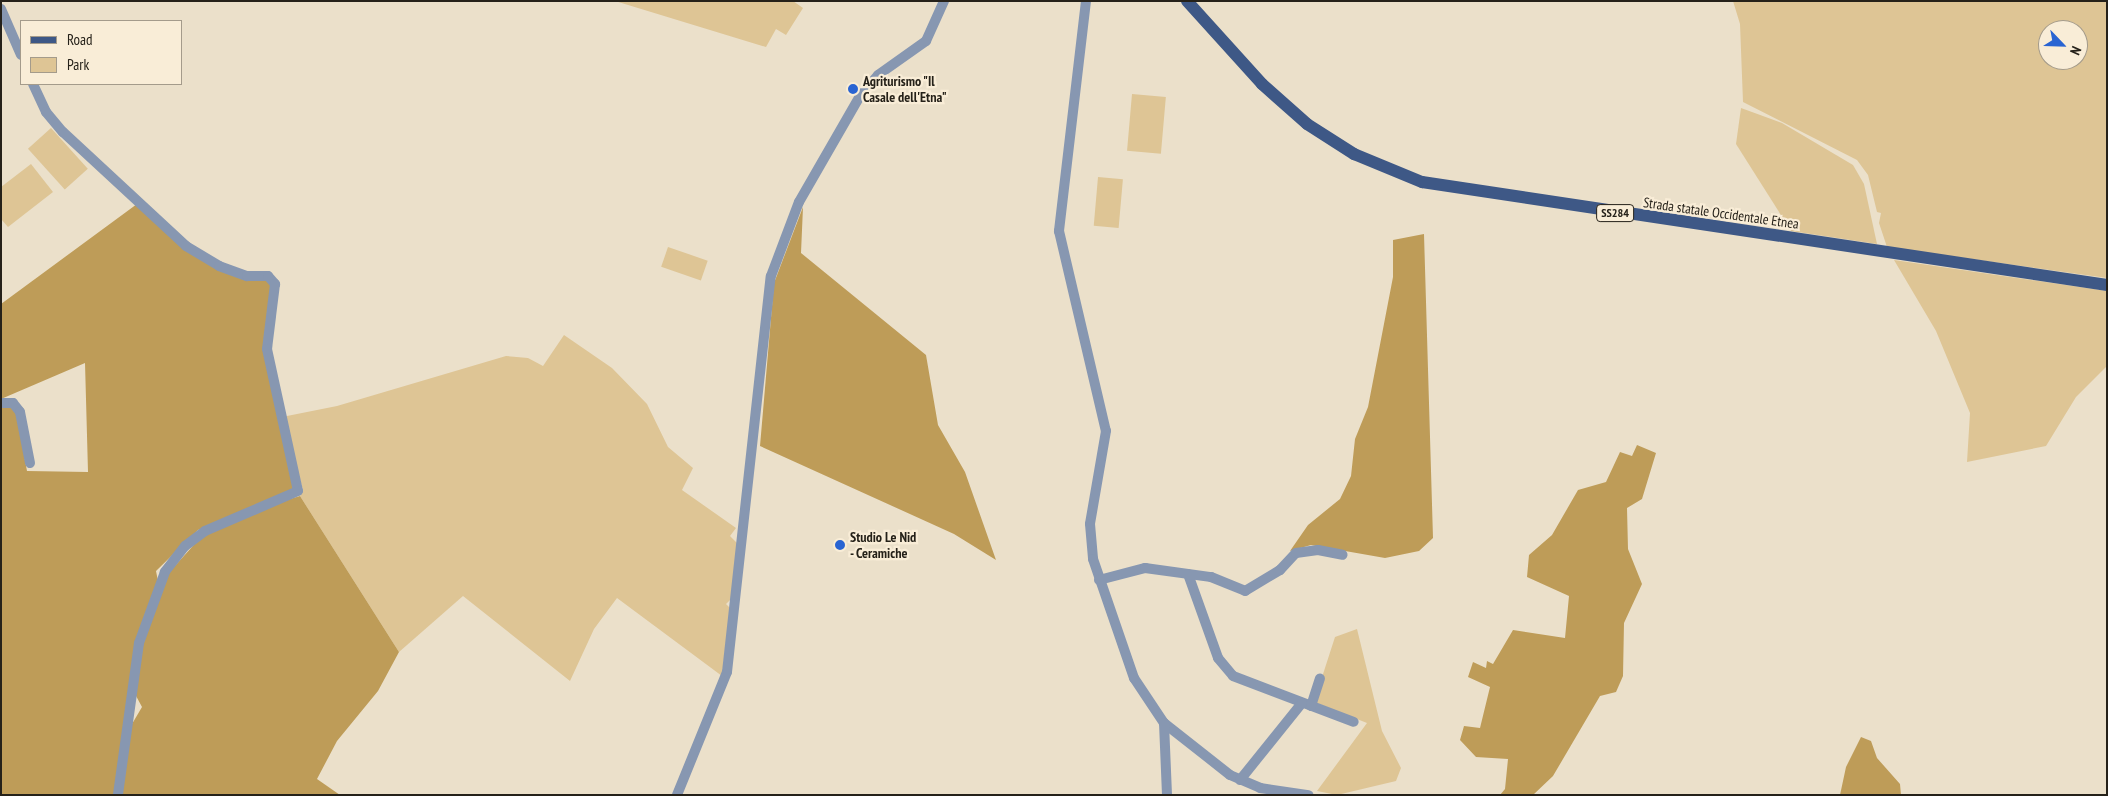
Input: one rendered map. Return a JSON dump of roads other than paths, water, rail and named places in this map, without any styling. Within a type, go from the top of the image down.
[{"type":"main road","name":"Strada statale Occidentale Etnea","points":[[1187,1],[1262,84],[1307,124],[1354,154],[1415,180],[1479,193],[2107,285]]},
{"type":"street","points":[[677,795],[726,672],[771,276],[799,202],[863,92],[878,75],[926,41],[944,1]]},
{"type":"street","points":[[1086,1],[1059,231],[1106,432],[1089,535],[1099,580],[1134,678],[1164,723],[1240,780],[1308,795]]},
{"type":"street","points":[[1,9],[20,53]]},
{"type":"street","points":[[33,85],[46,112],[63,132],[186,246],[219,266],[247,276],[268,276],[275,284],[267,349],[298,491],[200,534],[165,572],[139,643],[118,795]]},
{"type":"street","points":[[1,403],[13,403],[20,412],[30,462]]},
{"type":"street","points":[[1099,580],[1146,568],[1211,577],[1245,592],[1280,570],[1296,553],[1318,550],[1343,555]]},
{"type":"street","points":[[1188,574],[1222,664],[1241,680],[1354,722]]},
{"type":"street","points":[[1240,780],[1306,704],[1320,678]]},
{"type":"street","points":[[1164,723],[1167,795]]},
{"type":"place","name":"Agriturismo \"Il Casale dell'Etna\"","points":[[853,89]]},
{"type":"place","name":"Studio Le Nid - Ceramiche","points":[[840,545]]}]
